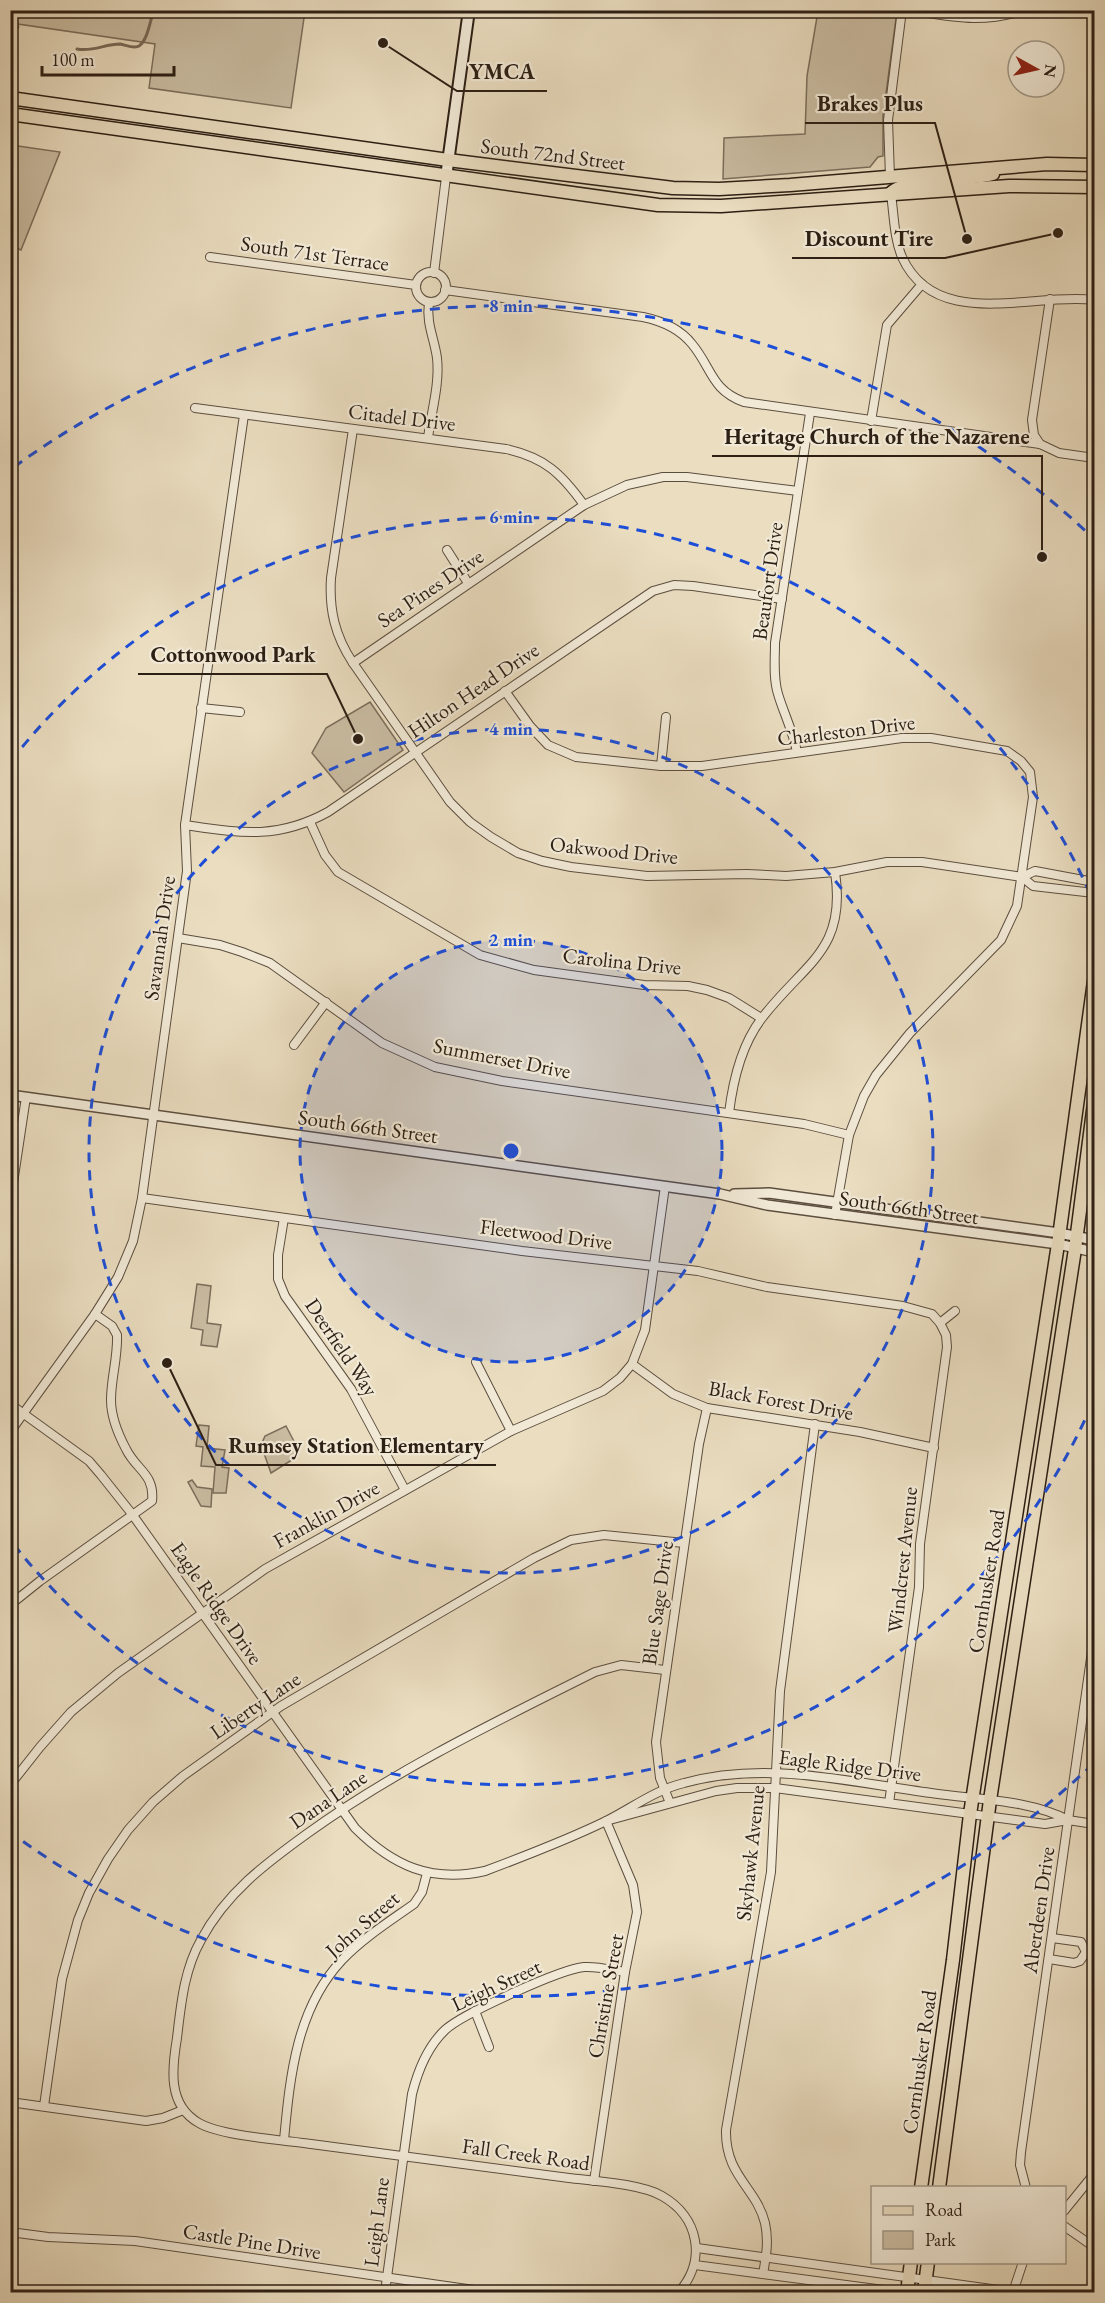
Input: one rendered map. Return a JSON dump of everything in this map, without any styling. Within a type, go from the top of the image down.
[{"type":"main road","points":[[446,177],[469,10]]},
{"type":"main road","name":"South 72nd Street","points":[[10,98],[611,182],[693,189],[890,177],[1020,165],[1095,165]]},
{"type":"main road","name":"South 72nd Street","points":[[10,114],[658,205],[721,206],[1009,186],[1095,187]]},
{"type":"main road","points":[[891,194],[905,184],[974,178],[1020,165]]},
{"type":"main road","points":[[779,202],[808,194],[882,186],[890,182],[890,177]]},
{"type":"main road","name":"Cornhusker Road","points":[[921,2186],[953,1960],[972,1799],[1059,1239],[1095,981]]},
{"type":"main road","name":"Cornhusker Road","points":[[939,2186],[990,1800],[1095,1103]]},
{"type":"main road","points":[[907,2292],[911,2264]]},
{"type":"main road","points":[[924,2292],[928,2264]]},
{"type":"street","points":[[890,177],[888,120],[902,10]]},
{"type":"street","points":[[909,10],[974,20],[994,18],[1025,10]]},
{"type":"street","points":[[434,273],[446,177]]},
{"type":"street","points":[[891,194],[897,240],[910,272],[922,284],[946,299],[966,303],[1050,299],[1095,300]]},
{"type":"street","name":"South 71st Terrace","points":[[210,257],[416,285]]},
{"type":"street","points":[[434,273],[442,277],[446,290],[439,300],[429,303],[418,297],[416,285],[421,276],[434,273]]},
{"type":"street","points":[[871,421],[884,333],[892,318],[922,284]]},
{"type":"street","points":[[446,290],[653,319],[672,328],[691,343],[714,381],[733,398],[744,402],[1040,444],[1059,453],[1095,458]]},
{"type":"street","points":[[1040,444],[1034,435],[1032,420],[1050,299]]},
{"type":"street","points":[[428,438],[437,370],[427,317],[429,303]]},
{"type":"street","name":"Citadel Drive","points":[[195,408],[428,438],[527,454],[542,461],[567,480],[584,505]]},
{"type":"street","name":"Beaufort Drive","points":[[797,752],[793,730],[778,693],[774,668],[810,413]]},
{"type":"street","name":"Savannah Drive","points":[[10,1432],[95,1314],[118,1277],[129,1250],[142,1198],[187,871],[185,825],[244,415]]},
{"type":"street","name":"Oakwood Drive","points":[[353,429],[331,578],[330,602],[334,626],[352,663],[450,802],[470,822],[518,853],[542,861],[647,876],[747,874],[786,876],[835,872],[887,862],[922,862],[1022,878],[1033,886],[1095,893]]},
{"type":"street","name":"Sea Pines Drive","points":[[352,663],[584,505],[627,484],[663,477],[698,478],[798,491]]},
{"type":"street","points":[[447,550],[468,583]]},
{"type":"street","name":"Hilton Head Drive","points":[[185,825],[230,831],[261,832],[279,831],[310,822],[653,591],[674,585],[693,586],[782,599]]},
{"type":"street","name":"Charleston Drive","points":[[505,691],[530,726],[548,745],[576,757],[661,766],[702,766],[902,738],[931,738],[1007,751],[1022,761],[1030,772],[1033,797],[1017,906],[1001,940],[891,1054],[864,1096],[849,1135],[835,1215]]},
{"type":"street","points":[[201,708],[240,712]]},
{"type":"street","points":[[661,766],[666,717]]},
{"type":"street","name":"Carolina Drive","points":[[310,822],[325,855],[338,872],[480,955],[534,970],[644,985],[688,986],[707,990],[729,998],[761,1018]]},
{"type":"street","points":[[729,1113],[732,1088],[748,1040],[761,1018],[818,955],[831,936],[837,915],[838,894],[835,872]]},
{"type":"street","name":"Oakwood Drive","points":[[1022,878],[1035,872],[1095,882]]},
{"type":"street","name":"Summerset Drive","points":[[178,939],[220,945],[270,963],[382,1043],[435,1067],[502,1081],[804,1124],[849,1135]]},
{"type":"street","points":[[294,1046],[326,1002]]},
{"type":"street","name":"South 66th Street","points":[[10,1095],[153,1113],[720,1194],[767,1205],[835,1215],[1059,1239]]},
{"type":"street","points":[[10,1203],[26,1097]]},
{"type":"street","name":"Franklin Drive","points":[[10,1785],[71,1712],[118,1673],[265,1569],[511,1431],[603,1391],[620,1378],[632,1364],[645,1330],[665,1186]]},
{"type":"street","name":"South 66th Street","points":[[720,1194],[769,1193],[837,1203],[1059,1239],[1095,1252]]},
{"type":"street","name":"Fleetwood Drive","points":[[142,1198],[522,1251],[654,1265],[767,1287],[903,1306],[932,1314],[940,1323]]},
{"type":"street","name":"Deerfield Way","points":[[284,1218],[278,1255],[278,1279],[285,1296],[351,1389],[405,1490]]},
{"type":"street","name":"South 66th Street","points":[[1075,1243],[1095,1240]]},
{"type":"street","points":[[940,1323],[956,1311]]},
{"type":"street","points":[[10,1605],[152,1501],[151,1481],[127,1452],[114,1423],[111,1401],[117,1335],[111,1326],[95,1314]]},
{"type":"street","name":"Windcrest Avenue","points":[[889,1803],[919,1587],[920,1544],[947,1347],[946,1335],[940,1323]]},
{"type":"street","points":[[476,1362],[511,1431]]},
{"type":"street","name":"Black Forest Drive","points":[[632,1364],[673,1394],[707,1408],[815,1424],[934,1448]]},
{"type":"street","name":"Eagle Ridge Drive","points":[[10,1404],[89,1461],[132,1514],[341,1809],[370,1844],[394,1861],[427,1873],[440,1875],[461,1875],[485,1871],[606,1821],[664,1789],[709,1777],[776,1772],[806,1774],[891,1788],[990,1800],[1046,1810],[1068,1821]]},
{"type":"street","name":"Blue Sage Drive","points":[[670,1803],[658,1767],[656,1742],[699,1444],[707,1408]]},
{"type":"street","name":"Skyhawk Avenue","points":[[763,2274],[768,2241],[765,2222],[731,2163],[726,2148],[726,2130],[771,1872],[780,1691],[815,1424]]},
{"type":"street","name":"Liberty Lane","points":[[44,2106],[62,1979],[70,1945],[89,1893],[108,1859],[128,1830],[153,1802],[183,1776],[273,1712],[534,1558],[571,1540],[604,1534],[684,1543]]},
{"type":"street","name":"Aberdeen Drive","points":[[1026,2186],[1020,2165],[1021,2152],[1068,1821],[1090,1699],[1095,1637]]},
{"type":"street","name":"Dana Lane","points":[[183,2110],[178,2102],[172,2074],[184,1985],[200,1942],[214,1917],[232,1894],[264,1866],[341,1809],[419,1763],[595,1672],[621,1665],[665,1670]]},
{"type":"street","name":"Eagle Ridge Drive","points":[[606,1821],[670,1803],[737,1788],[775,1788],[1045,1824],[1068,1821]]},
{"type":"street","name":"Christine Street","points":[[594,2181],[625,1972],[636,1925],[636,1898],[606,1821]]},
{"type":"street","points":[[1068,1821],[1095,1824]]},
{"type":"street","name":"John Street","points":[[284,2140],[297,2049],[305,2018],[318,1992],[342,1960],[414,1904],[422,1892],[427,1873]]},
{"type":"street","points":[[1049,1959],[1074,1963],[1080,1961],[1086,1952],[1081,1942],[1052,1938]]},
{"type":"street","name":"Leigh Street","points":[[403,2156],[417,2072],[428,2052],[445,2030],[504,1998],[582,1967],[625,1972]]},
{"type":"street","points":[[475,2012],[489,2047]]},
{"type":"street","points":[[10,2102],[146,2121],[163,2118],[183,2110]]},
{"type":"street","name":"Fall Creek Road","points":[[183,2110],[198,2122],[213,2129],[594,2181],[660,2194],[676,2205],[688,2220],[698,2248]]},
{"type":"street","name":"Leigh Lane","points":[[385,2292],[403,2156]]},
{"type":"street","points":[[1066,2210],[1095,2174]]},
{"type":"street","points":[[1066,2227],[1095,2247]]},
{"type":"street","name":"Castle Pine Drive","points":[[10,2232],[48,2237],[135,2241],[488,2292]]},
{"type":"street","points":[[680,2292],[695,2265],[698,2248],[1013,2292],[1022,2264]]},
{"type":"street","points":[[695,2265],[899,2292]]},
{"type":"green space","points":[[10,11],[305,11],[291,108],[149,88],[155,44],[11,23]]},
{"type":"green space","points":[[818,11],[897,11],[883,116],[883,156],[878,157],[870,167],[723,179],[724,138],[805,134],[807,76]]},
{"type":"green space","points":[[11,145],[60,152],[21,250],[11,246]]},
{"type":"green space","points":[[370,702],[403,750],[344,792],[312,753],[326,728]]},
{"type":"green space","points":[[197,1284],[211,1286],[207,1323],[221,1325],[217,1347],[201,1345],[203,1330],[191,1328]]},
{"type":"green space","points":[[199,1425],[209,1426],[207,1448],[225,1450],[222,1467],[229,1468],[226,1493],[213,1493],[215,1467],[201,1466],[203,1447],[196,1446]]},
{"type":"green space","points":[[286,1426],[297,1447],[295,1458],[271,1473],[261,1445],[265,1436]]},
{"type":"green space","points":[[192,1480],[197,1487],[212,1489],[211,1507],[201,1506],[188,1482]]},
{"type":"waterway","points":[[77,49],[120,44],[139,46],[147,35],[154,10]]},
{"type":"waterway","points":[[10,26],[18,27]]},
{"type":"place","name":"YMCA","points":[[383,43]]},
{"type":"place","name":"Discount Tire","points":[[1058,233]]},
{"type":"place","name":"Brakes Plus","points":[[967,239]]},
{"type":"place","name":"Heritage Church of the Nazarene","points":[[1042,557]]},
{"type":"place","name":"Cottonwood Park","points":[[358,739]]},
{"type":"place","name":"Rumsey Station Elementary","points":[[167,1363]]}]
